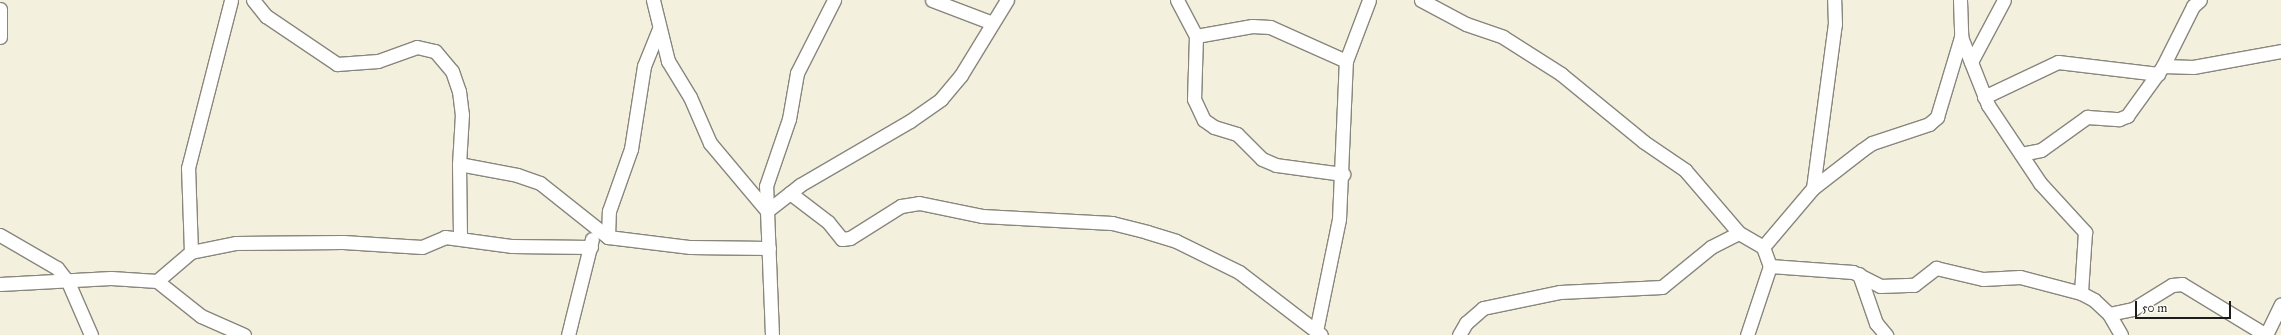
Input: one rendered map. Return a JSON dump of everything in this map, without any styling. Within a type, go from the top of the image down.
[{"type":"street","points":[[191,252],[188,168],[231,0]]},
{"type":"street","points":[[253,0],[266,16],[336,64],[378,61],[417,47],[435,51],[452,71],[462,114],[459,164],[460,238]]},
{"type":"street","points":[[653,0],[668,61],[690,97],[710,143],[767,211]]},
{"type":"street","points":[[772,335],[766,186],[789,120],[797,73],[834,0]]},
{"type":"street","points":[[932,0],[990,22]]},
{"type":"street","points":[[767,211],[790,193],[941,99],[961,75],[990,22],[1007,0]]},
{"type":"street","points":[[1177,0],[1196,36],[1194,99],[1204,120],[1214,127],[1237,134],[1262,159],[1276,165],[1343,174]]},
{"type":"street","points":[[790,193],[828,222],[842,239],[902,206],[919,203],[982,216],[1112,223],[1176,241],[1211,257],[1239,272],[1318,333],[1339,218],[1343,174],[1346,61],[1369,0]]},
{"type":"street","points":[[1421,0],[1466,24],[1503,37],[1561,74],[1644,142],[1685,170],[1739,232],[1763,248],[1770,266],[1747,335]]},
{"type":"street","points":[[1813,188],[1835,24],[1834,0]]},
{"type":"street","points":[[1763,248],[1813,188],[1872,143],[1929,124],[1936,116],[1961,37],[1960,0]]},
{"type":"street","points":[[1971,62],[2004,0]]},
{"type":"street","points":[[2021,154],[2042,150],[2087,117],[2123,118],[2161,70],[2193,6],[2200,0]]},
{"type":"street","points":[[0,9],[0,37]]},
{"type":"street","points":[[1196,36],[1252,26],[1270,27],[1291,34],[1346,61]]},
{"type":"street","points":[[608,238],[609,211],[631,149],[644,66],[659,29]]},
{"type":"street","points":[[1961,37],[1984,97],[2040,182],[2085,232],[2081,293]]},
{"type":"street","points":[[1984,97],[2058,62],[2161,70],[2193,67],[2281,51]]},
{"type":"street","points":[[459,164],[517,175],[540,183],[563,199],[594,230],[608,238],[690,247],[769,248]]},
{"type":"street","points":[[568,335],[594,230]]},
{"type":"street","points":[[1459,335],[1470,318],[1483,308],[1560,292],[1662,287],[1711,247],[1739,232]]},
{"type":"street","points":[[0,235],[57,268],[68,282],[91,335]]},
{"type":"street","points":[[157,281],[191,252],[236,243],[344,242],[422,247],[444,237],[512,246],[591,247]]},
{"type":"street","points":[[1770,266],[1859,274],[1880,286],[1914,285],[1936,268],[1983,279],[2020,277],[2081,293],[2109,314],[2121,335]]},
{"type":"street","points":[[1859,274],[1876,323],[1886,335]]},
{"type":"street","points":[[0,284],[68,282],[111,278],[157,281],[202,316],[244,335]]},
{"type":"street","points":[[2109,314],[2133,309],[2172,285],[2182,284],[2266,335],[2281,304]]}]
